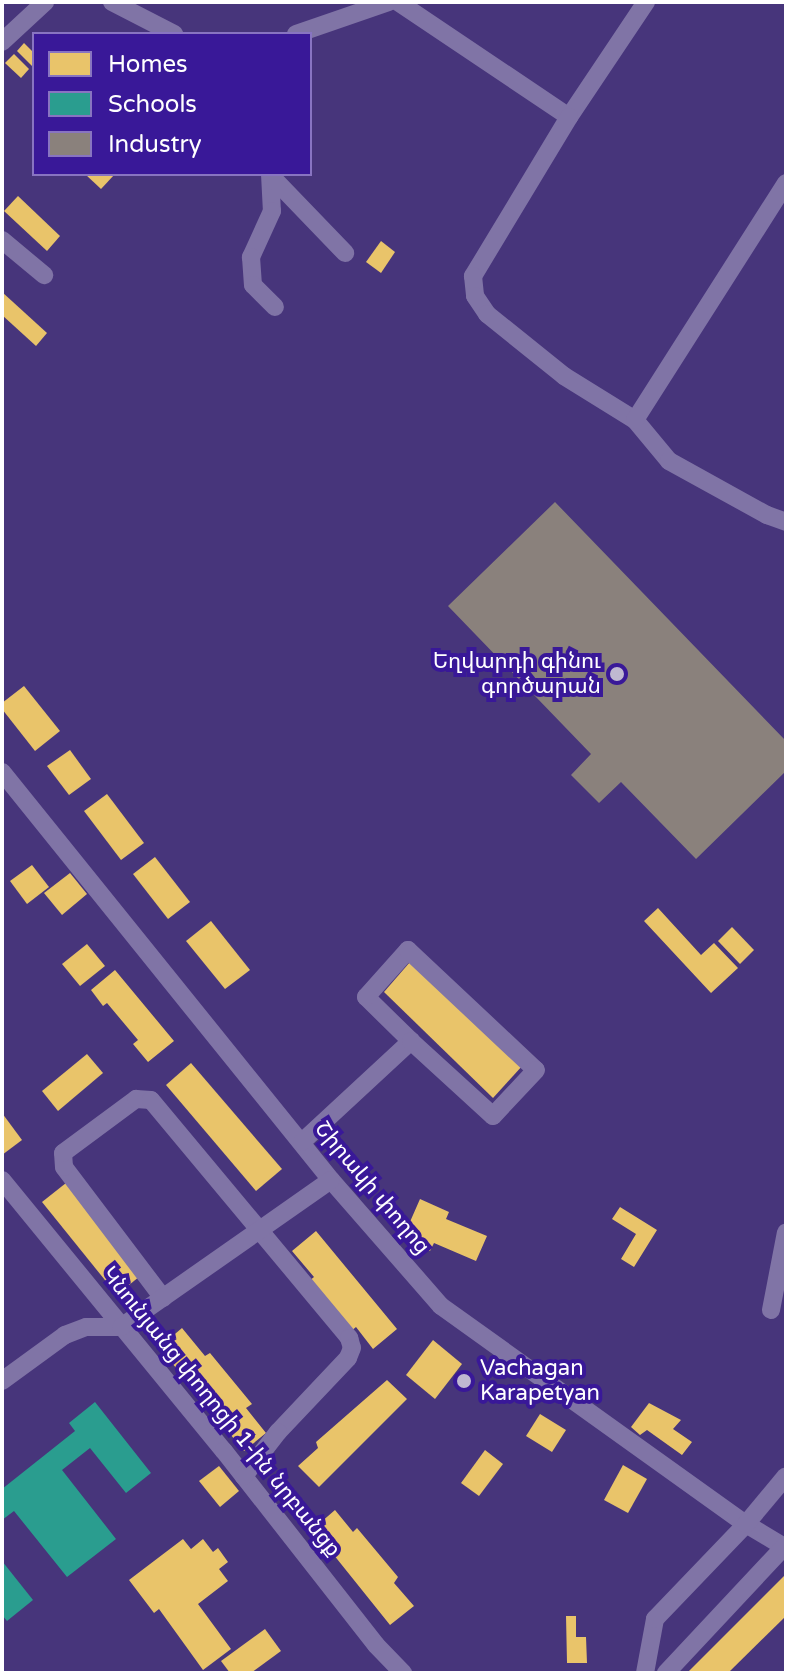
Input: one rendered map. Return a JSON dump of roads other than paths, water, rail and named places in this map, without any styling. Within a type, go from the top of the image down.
[{"type":"street","points":[[112,2],[170,32]]},
{"type":"street","points":[[302,32],[389,2]]},
{"type":"street","points":[[398,2],[569,117]]},
{"type":"street","points":[[646,2],[569,117],[473,276],[475,296],[487,314],[564,376],[635,420],[669,461],[767,515],[786,522]]},
{"type":"street","points":[[2,42],[36,4]]},
{"type":"street","points":[[271,176],[272,211],[251,257],[253,285],[275,307]]},
{"type":"street","points":[[272,176],[345,253]]},
{"type":"street","points":[[635,420],[782,195]]},
{"type":"street","points":[[2,240],[44,275]]},
{"type":"street","name":"Շիրակի փողոց","points":[[2,772],[331,1180],[441,1306],[746,1524],[785,1548]]},
{"type":"street","points":[[408,950],[536,1070],[493,1116],[411,1041],[366,997],[408,950]]},
{"type":"street","points":[[302,1142],[411,1041]]},
{"type":"street","points":[[163,1298],[64,1167],[63,1153],[136,1099],[151,1100],[257,1232],[349,1338],[352,1348],[348,1358],[278,1432],[244,1476]]},
{"type":"street","name":"Կնունյանց փողոցի 1-ին նրբանցք","points":[[2,1180],[244,1476],[376,1645],[403,1673]]},
{"type":"street","points":[[2,1381],[65,1335],[86,1327],[121,1327],[331,1180]]},
{"type":"street","points":[[771,1310],[786,1232]]},
{"type":"street","points":[[645,1673],[655,1619],[746,1524],[786,1476]]},
{"type":"street","points":[[666,1673],[785,1548]]},
{"type":"place","name":"Եղվարդի գինու գործարան","points":[[617,674]]},
{"type":"place","name":"Vachagan Karapetyan","points":[[464,1381]]}]
